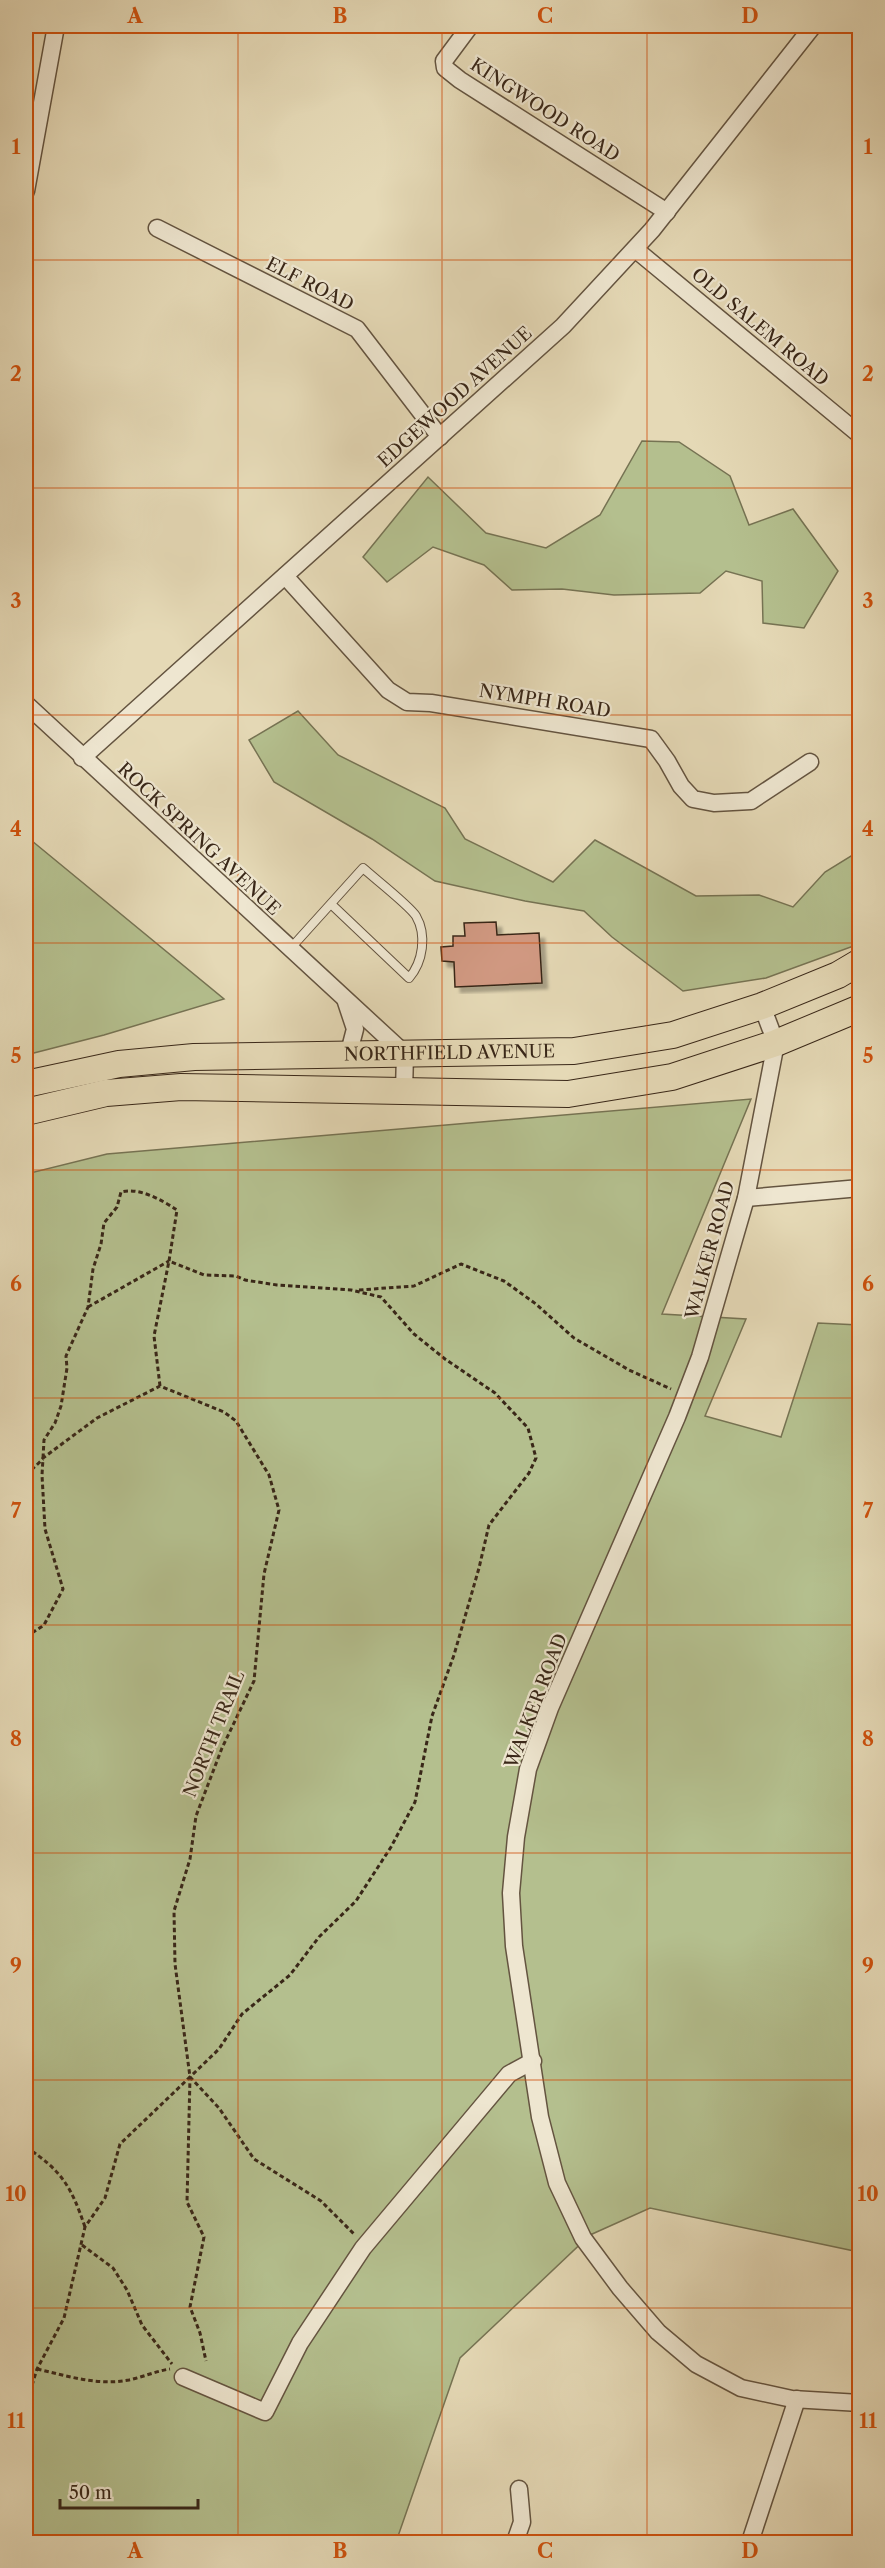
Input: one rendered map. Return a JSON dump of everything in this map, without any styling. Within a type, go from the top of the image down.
[{"type":"main road","name":"NORTHFIELD AVENUE","points":[[26,1084],[119,1064],[194,1057],[574,1051],[673,1035],[762,1006],[838,975],[860,962]]},
{"type":"main road","name":"NORTHFIELD AVENUE","points":[[26,1113],[106,1094],[181,1087],[568,1094],[672,1077],[776,1043],[860,1008]]},
{"type":"street","points":[[26,190],[56,26]]},
{"type":"street","name":"KINGWOOD ROAD","points":[[470,26],[444,60],[445,68],[460,80],[667,212]]},
{"type":"street","name":"EDGEWOOD AVENUE","points":[[82,758],[563,326],[667,212],[813,26]]},
{"type":"street","name":"ELF ROAD","points":[[157,228],[357,329],[440,437]]},
{"type":"street","name":"OLD SALEM ROAD","points":[[635,249],[860,435]]},
{"type":"street","name":"NYMPH ROAD","points":[[285,576],[388,690],[407,702],[432,703],[651,739],[667,760],[681,786],[693,799],[714,803],[751,801],[810,762]]},
{"type":"street","name":"ROCK SPRING AVENUE","points":[[26,704],[405,1054]]},
{"type":"street","points":[[346,1001],[355,1029],[348,1056]]},
{"type":"street","points":[[762,1006],[776,1043]]},
{"type":"street","name":"WALKER ROAD","points":[[776,1043],[746,1198],[700,1357],[677,1417],[550,1708],[528,1769],[516,1837],[512,1893],[514,1946],[540,2117],[557,2183],[583,2238],[620,2288],[658,2332],[696,2364],[741,2388],[797,2399],[860,2403]]},
{"type":"street","points":[[404,1091],[405,1054]]},
{"type":"street","points":[[746,1198],[860,1188]]},
{"type":"street","points":[[179,2372],[266,2412],[300,2343],[363,2248],[509,2074],[533,2061]]},
{"type":"street","points":[[750,2542],[797,2399]]},
{"type":"street","points":[[514,2542],[522,2522],[519,2489]]},
{"type":"lane","points":[[290,950],[330,904],[363,868],[416,915],[423,940],[418,968],[409,978],[330,904]]},
{"type":"path","points":[[26,1475],[44,1458],[97,1418],[160,1386],[154,1336],[177,1210],[161,1199],[128,1190],[121,1192],[117,1207],[104,1223],[101,1244],[93,1269],[88,1307],[66,1356],[67,1368],[61,1406],[55,1424],[44,1440],[44,1458],[44,1466],[42,1475],[45,1529],[63,1589],[44,1625],[26,1637]]},
{"type":"path","points":[[169,1261],[204,1275],[236,1276],[245,1280],[277,1285],[351,1290],[414,1286],[461,1264],[504,1281],[536,1304],[574,1338],[629,1370],[676,1391]]},
{"type":"path","points":[[88,1307],[169,1261]]},
{"type":"path","points":[[26,2399],[37,2369],[64,2318],[85,2227],[105,2199],[120,2144],[219,2049],[242,2014],[290,1975],[320,1937],[356,1901],[391,1847],[415,1802],[432,1716],[454,1655],[489,1525],[529,1473],[536,1458],[528,1428],[495,1393],[445,1359],[414,1334],[381,1297],[351,1290]]},
{"type":"path","name":"NORTH TRAIL","points":[[160,1386],[224,1412],[236,1421],[269,1475],[279,1510],[264,1574],[254,1681],[222,1748],[196,1816],[190,1859],[174,1911],[175,1964],[190,2077],[187,2202],[204,2237],[190,2307],[200,2333],[206,2361]]},
{"type":"path","points":[[190,2077],[219,2108],[254,2159],[321,2201],[353,2234],[363,2248]]},
{"type":"path","points":[[26,2147],[50,2163],[63,2179],[75,2199],[85,2227]]},
{"type":"path","points":[[81,2246],[113,2268],[127,2290],[142,2325],[179,2372]]},
{"type":"path","points":[[37,2369],[85,2380],[108,2382],[132,2379],[149,2372],[179,2372]]},
{"type":"green space","points":[[642,441],[679,442],[730,476],[749,525],[793,509],[838,571],[804,628],[763,623],[762,581],[726,571],[700,593],[614,595],[562,589],[512,590],[484,565],[433,547],[387,582],[363,557],[428,477],[486,533],[546,548],[600,515]]},
{"type":"green space","points":[[298,711],[338,755],[445,808],[465,839],[553,882],[595,840],[696,896],[759,895],[793,907],[825,872],[859,851],[859,944],[766,978],[683,991],[612,937],[584,911],[525,901],[435,881],[372,839],[274,782],[249,740]]},
{"type":"green space","points":[[26,836],[224,999],[104,1035],[26,1055]]},
{"type":"green space","points":[[751,1099],[662,1314],[746,1319],[705,1416],[781,1437],[818,1323],[859,1325],[859,2252],[650,2208],[590,2235],[460,2358],[396,2542],[26,2542],[26,1174],[107,1154]]},
{"type":"building","points":[[496,922],[497,935],[539,933],[542,983],[455,987],[454,962],[442,961],[441,947],[453,946],[453,936],[465,936],[464,923]]}]
